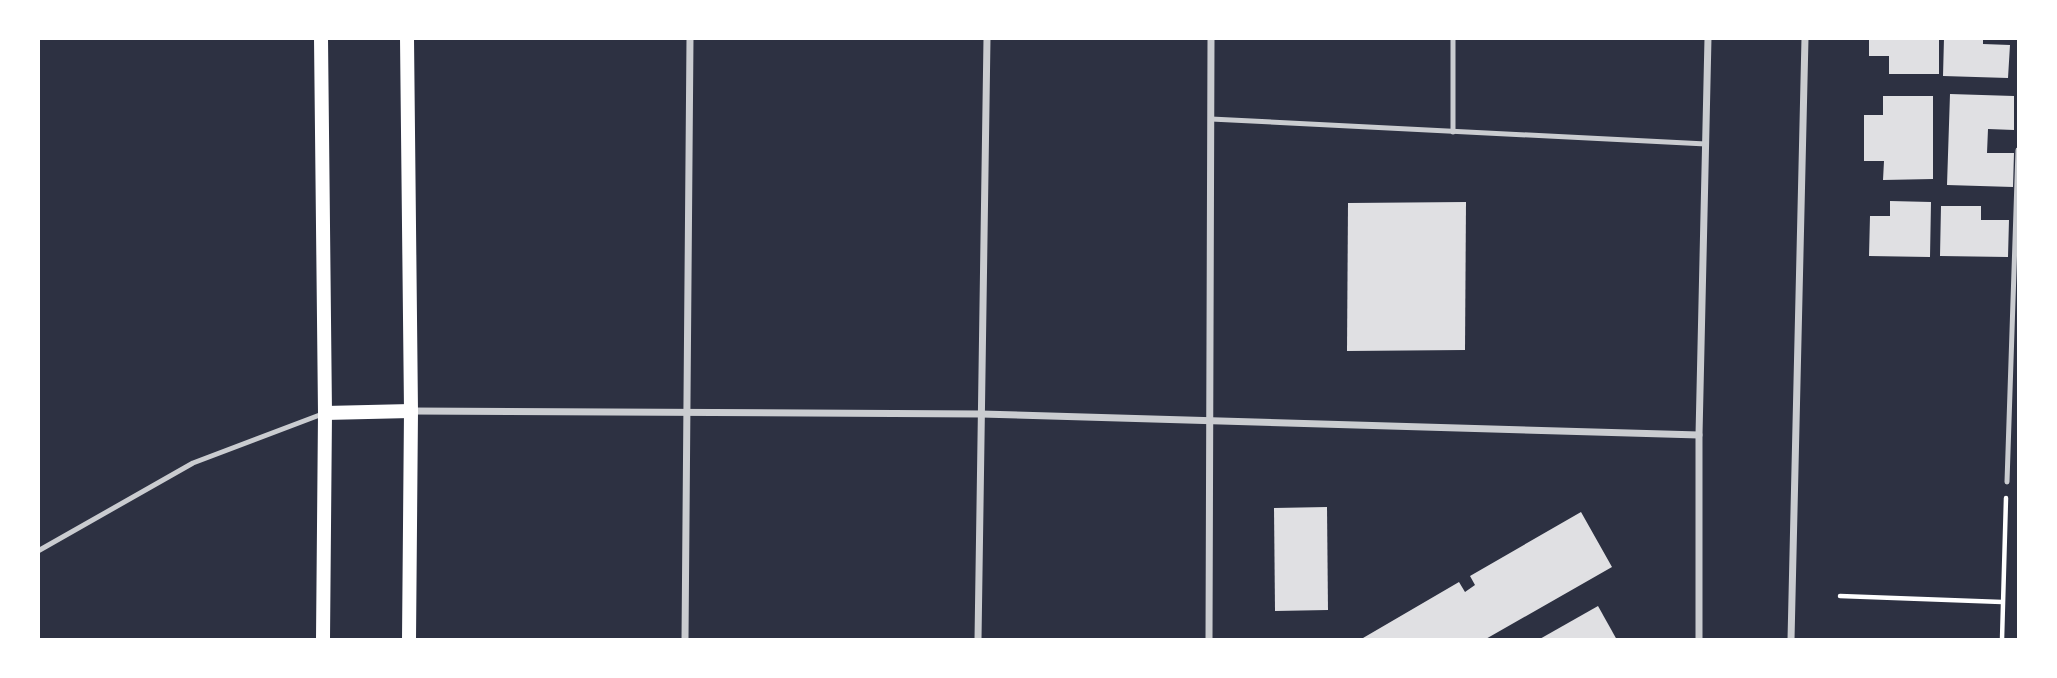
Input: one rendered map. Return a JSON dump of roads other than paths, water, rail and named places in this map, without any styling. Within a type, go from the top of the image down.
[{"type":"main road","points":[[321,38],[323,639]]},
{"type":"main road","points":[[407,38],[411,411],[409,639]]},
{"type":"main road","points":[[324,412],[411,411]]},
{"type":"street","points":[[685,639],[690,38]]},
{"type":"street","points":[[978,639],[987,38]]},
{"type":"street","points":[[1209,639],[1211,38]]},
{"type":"street","points":[[1699,639],[1699,435],[1708,38]]},
{"type":"street","points":[[1791,639],[1805,38]]},
{"type":"street","points":[[411,411],[981,414],[1699,435]]},
{"type":"lane","points":[[1453,38],[1453,132]]},
{"type":"lane","points":[[1211,119],[1706,144]]},
{"type":"lane","points":[[2007,482],[2018,150]]},
{"type":"lane","points":[[38,551],[193,463],[324,412]]}]
